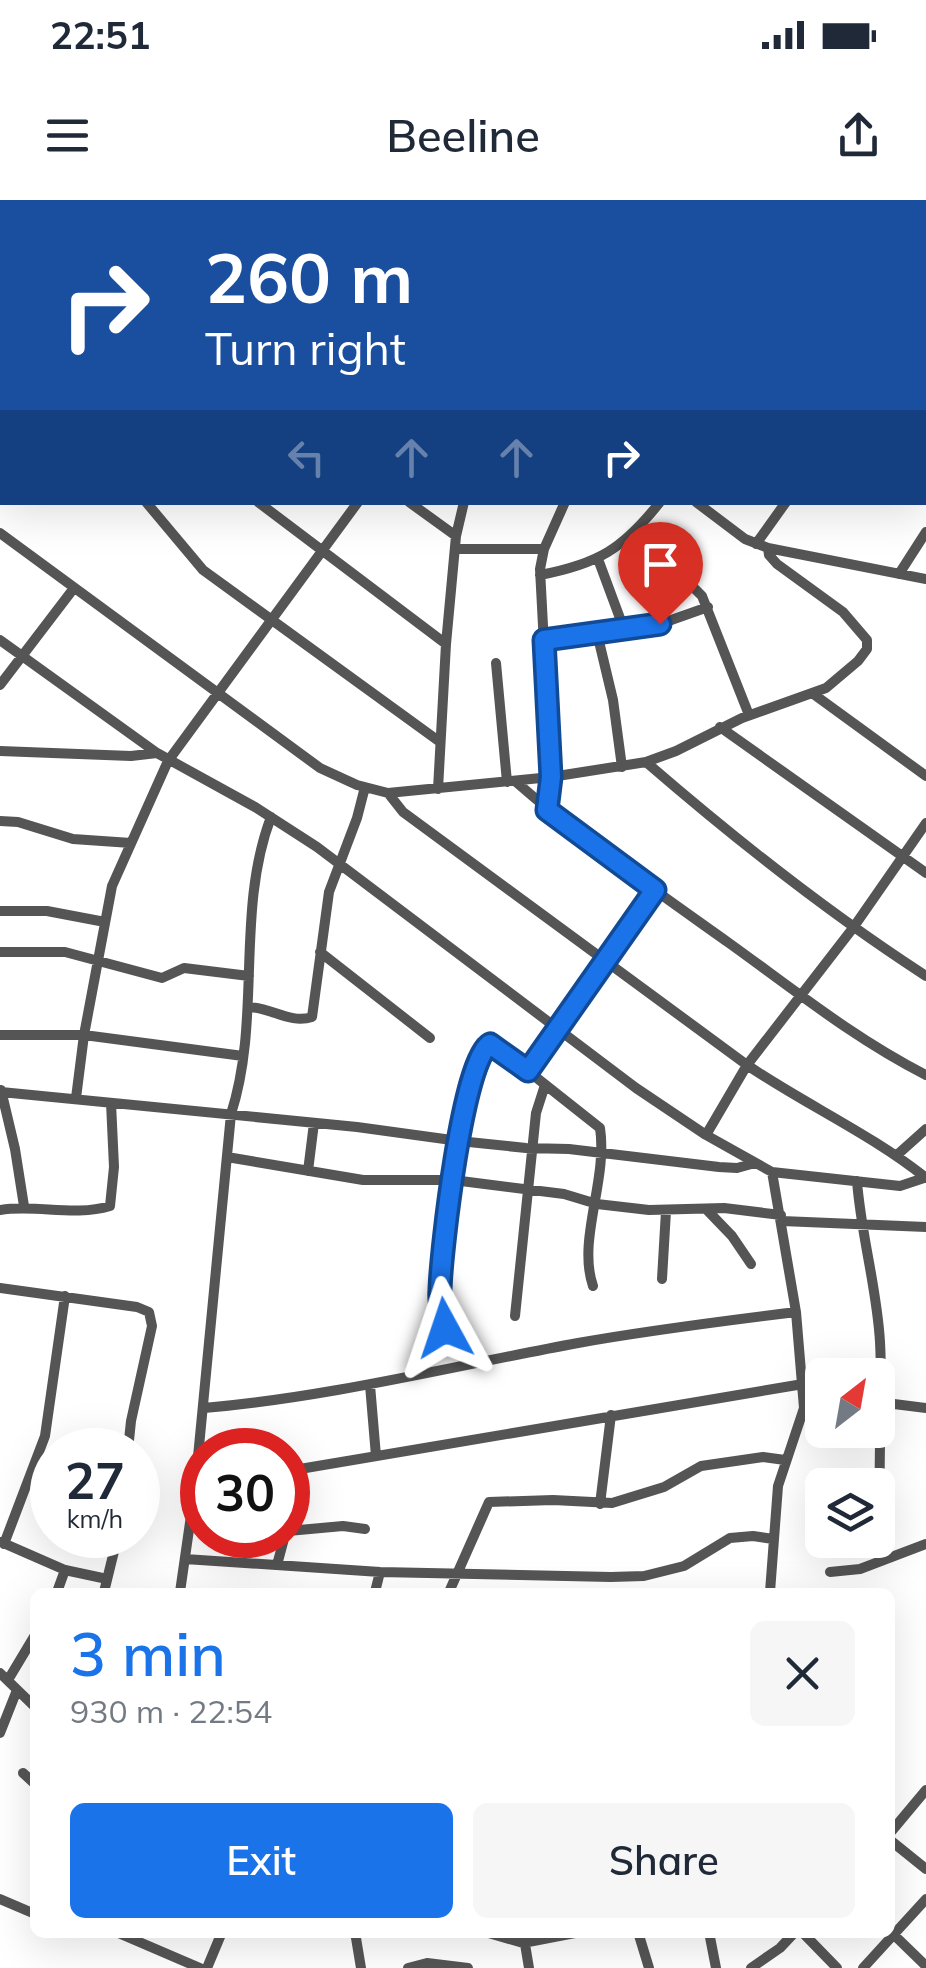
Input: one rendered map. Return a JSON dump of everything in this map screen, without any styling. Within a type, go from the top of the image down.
[{"type":"street","points":[[148,505],[196,564],[440,742]]},
{"type":"street","points":[[262,505],[446,644]]},
{"type":"street","points":[[76,1098],[112,886],[168,761],[356,505]]},
{"type":"street","points":[[413,505],[456,542],[544,549]]},
{"type":"street","points":[[438,789],[446,644],[463,505]]},
{"type":"street","points":[[547,810],[551,777],[540,575],[544,549],[563,505]]},
{"type":"street","points":[[540,575],[578,568],[598,559],[637,531],[658,505]]},
{"type":"street","points":[[0,534],[320,768],[388,793],[511,782],[646,762],[841,678],[868,649],[868,640],[859,626],[776,564],[762,546],[700,505]]},
{"type":"street","points":[[762,546],[784,505]]},
{"type":"street","points":[[637,531],[678,570],[708,607],[749,715]]},
{"type":"street","points":[[899,574],[926,532]]},
{"type":"street","points":[[762,546],[926,579]]},
{"type":"street","points":[[598,559],[624,629]]},
{"type":"street","points":[[0,685],[74,588]]},
{"type":"street","points":[[544,640],[660,624],[708,607]]},
{"type":"street","points":[[597,633],[613,700],[622,768]]},
{"type":"street","points":[[0,640],[168,761],[271,817],[340,864],[706,1136],[772,1172],[900,1186],[925,1178]]},
{"type":"street","points":[[496,663],[511,782],[801,995],[874,1046],[926,1075]]},
{"type":"street","points":[[812,693],[926,776]]},
{"type":"street","points":[[720,727],[926,874]]},
{"type":"street","points":[[0,751],[131,756],[157,753]]},
{"type":"street","points":[[646,762],[852,928],[926,976]]},
{"type":"street","points":[[249,1006],[266,1008],[292,1019],[312,1017],[329,892],[364,787]]},
{"type":"street","points":[[388,793],[403,812],[747,1066],[897,1155],[925,1178]]},
{"type":"street","points":[[203,1428],[230,1114],[244,1056],[249,1006],[255,882],[271,817]]},
{"type":"street","points":[[0,821],[18,822],[73,839],[130,843]]},
{"type":"street","points":[[706,1136],[747,1066],[926,824]]},
{"type":"street","points":[[528,1071],[655,890]]},
{"type":"street","points":[[0,910],[46,911],[105,922]]},
{"type":"street","points":[[0,952],[65,952],[162,978],[184,968],[250,976]]},
{"type":"street","points":[[320,952],[430,1038]]},
{"type":"street","points":[[0,1035],[84,1036],[244,1056]]},
{"type":"street","points":[[445,1328],[440,1286],[453,1180],[469,1084],[485,1046],[495,1046],[600,1128],[603,1153],[586,1262],[592,1286]]},
{"type":"street","points":[[515,1316],[536,1114],[544,1085]]},
{"type":"street","points":[[24,1206],[0,1090],[719,1167],[736,1168],[756,1162]]},
{"type":"street","points":[[0,1210],[24,1206],[63,1211],[110,1206],[114,1167],[111,1104]]},
{"type":"street","points":[[308,1170],[314,1124]]},
{"type":"street","points":[[897,1155],[926,1128]]},
{"type":"street","points":[[227,1156],[374,1181],[453,1180],[564,1194],[596,1204],[666,1211],[738,1209],[782,1218],[926,1227]]},
{"type":"street","points":[[770,1588],[774,1508],[785,1460],[804,1408],[796,1312],[772,1172]]},
{"type":"street","points":[[857,1181],[860,1224],[876,1306],[879,1358]]},
{"type":"street","points":[[707,1210],[751,1264]]},
{"type":"street","points":[[662,1279],[666,1211]]},
{"type":"street","points":[[0,1288],[146,1310],[152,1318],[132,1428]]},
{"type":"street","points":[[64,1296],[46,1436],[2,1543],[65,1570],[107,1578]]},
{"type":"street","points":[[204,1408],[260,1403],[580,1343],[796,1312]]},
{"type":"street","points":[[370,1385],[376,1456]]},
{"type":"street","points":[[310,1467],[545,1430],[612,1415],[804,1390]]},
{"type":"street","points":[[895,1404],[926,1408]]},
{"type":"street","points":[[600,1504],[612,1415]]},
{"type":"street","points":[[879,1448],[885,1559]]},
{"type":"street","points":[[450,1588],[489,1502],[552,1500],[600,1504],[657,1489],[708,1464],[763,1457],[785,1460]]},
{"type":"street","points":[[310,1530],[336,1526],[365,1529]]},
{"type":"street","points":[[181,1588],[185,1559],[380,1572],[564,1578],[644,1576],[684,1566],[730,1538],[752,1536],[773,1540]]},
{"type":"street","points":[[830,1572],[860,1569],[926,1544]]},
{"type":"street","points":[[105,1588],[112,1558]]},
{"type":"street","points":[[277,1565],[279,1558]]},
{"type":"street","points":[[59,1588],[65,1570]]},
{"type":"street","points":[[376,1588],[380,1572]]},
{"type":"street","points":[[30,1641],[4,1676],[30,1702]]},
{"type":"street","points":[[0,1733],[17,1690]]},
{"type":"street","points":[[23,1774],[30,1780]]},
{"type":"street","points":[[895,1830],[926,1790]]},
{"type":"street","points":[[895,1841],[926,1869]]},
{"type":"street","points":[[0,1899],[30,1912]]},
{"type":"street","points":[[895,1930],[926,1899]]},
{"type":"street","points":[[895,1936],[926,1966]]},
{"type":"street","points":[[136,1938],[200,1968]]},
{"type":"street","points":[[208,1968],[220,1938]]},
{"type":"street","points":[[356,1938],[362,1968]]},
{"type":"street","points":[[523,1938],[529,1968]]},
{"type":"street","points":[[640,1938],[649,1968]]},
{"type":"street","points":[[710,1938],[716,1968]]},
{"type":"street","points":[[751,1968],[792,1938]]},
{"type":"street","points":[[805,1938],[837,1968]]},
{"type":"street","points":[[863,1968],[888,1938]]},
{"type":"street","points":[[408,1968],[428,1963],[468,1968]]},
{"type":"route","points":[[445,1328],[440,1296],[447,1220],[467,1094],[480,1052],[490,1044],[528,1071],[655,890],[547,810],[551,777],[544,640],[660,624]]}]
